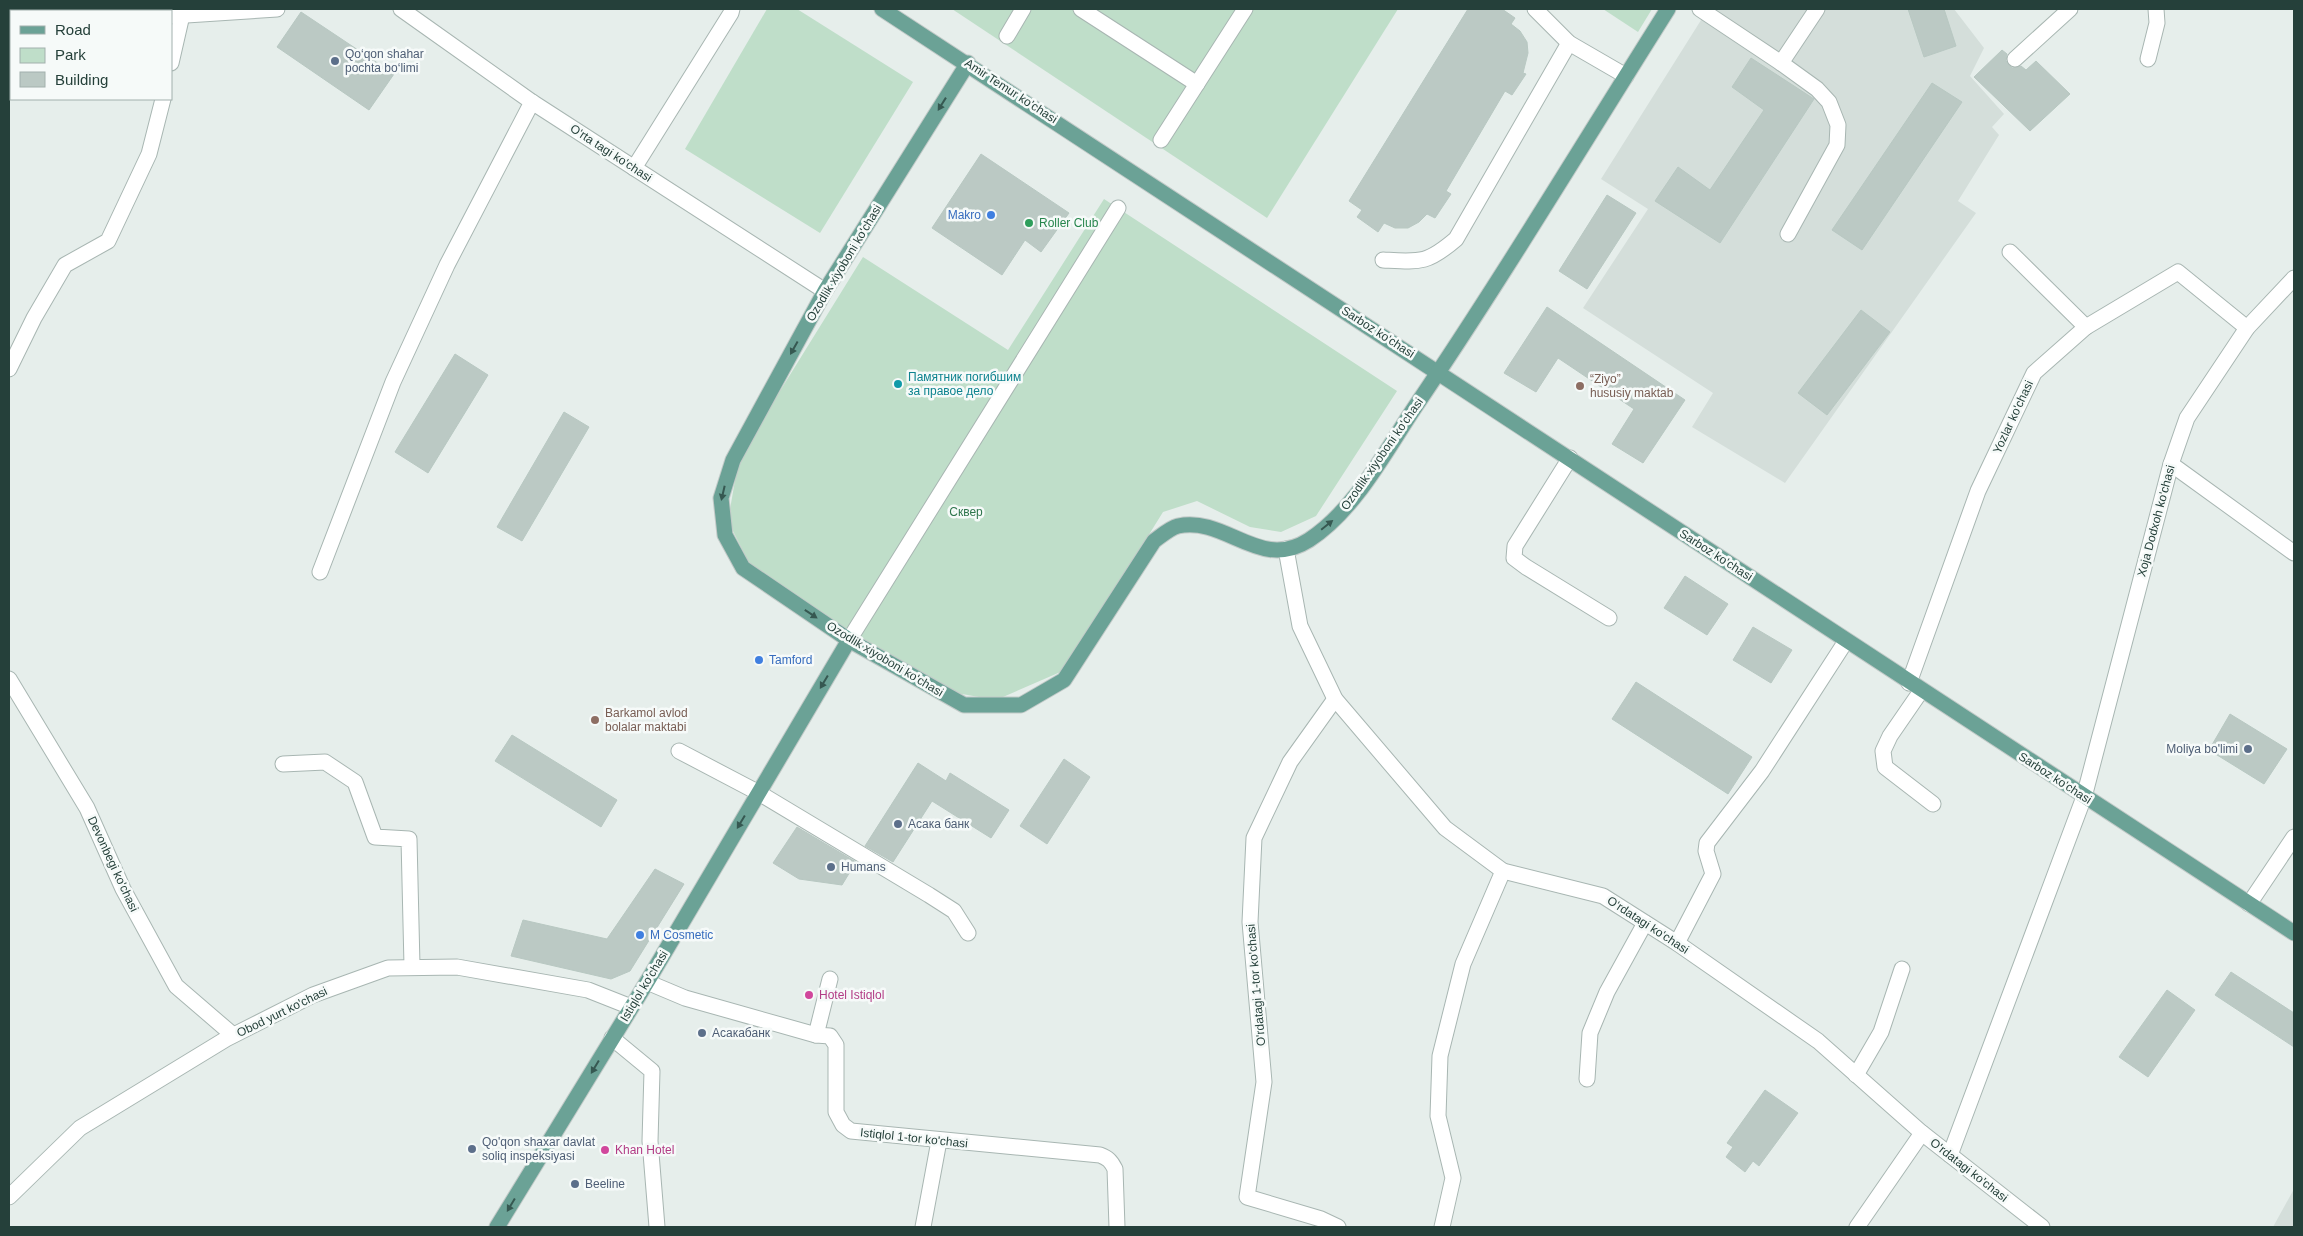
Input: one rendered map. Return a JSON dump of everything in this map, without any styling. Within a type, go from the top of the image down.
[{"type":"main road","name":"Amir Temur ko'chasi","points":[[882,9],[1139,175]]},
{"type":"main road","name":"Ozodlik xiyoboni ko'chasi","points":[[968,63],[825,291],[733,460],[721,498],[725,535],[743,568],[849,640],[964,705],[1021,705],[1064,680],[1154,541],[1176,526],[1204,525],[1262,550],[1286,549],[1308,541],[1337,518],[1354,498],[1439,372],[1668,9]]},
{"type":"main road","name":"Sarboz ko'chasi","points":[[1139,175],[1915,687],[2294,934]]},
{"type":"main road","name":"Istiqlol ko'chasi","points":[[497,1227],[646,982],[849,640]]},
{"type":"street","points":[[172,55],[177,16],[277,9]]},
{"type":"street","name":"O'rta tagi ko'chasi","points":[[401,9],[532,102],[825,291]]},
{"type":"street","points":[[634,168],[732,9]]},
{"type":"street","points":[[1007,36],[1023,9]]},
{"type":"street","points":[[1081,9],[1197,84]]},
{"type":"street","points":[[1162,140],[1245,9]]},
{"type":"street","points":[[1535,9],[1569,43],[1626,76]]},
{"type":"street","points":[[1700,9],[1817,89],[1829,102],[1838,125],[1837,145],[1788,234]]},
{"type":"street","points":[[1781,63],[1817,9]]},
{"type":"street","points":[[2015,59],[2070,9]]},
{"type":"street","points":[[2148,59],[2157,23],[2156,9]]},
{"type":"street","points":[[1383,260],[1420,262],[1437,255],[1456,239],[1569,43]]},
{"type":"street","points":[[9,369],[34,318],[65,265],[108,241],[149,154],[162,100]]},
{"type":"street","points":[[320,572],[393,382],[447,265],[532,102]]},
{"type":"street","points":[[849,640],[1118,208]]},
{"type":"street","points":[[2010,252],[2086,327]]},
{"type":"street","name":"Yozlar ko'chasi","points":[[1933,804],[1884,767],[1883,751],[1915,687],[1978,491],[2034,373],[2086,327],[2178,272],[2248,328]]},
{"type":"street","name":"Xoja Dodxoh ko'chasi","points":[[1950,1156],[2084,797],[2171,464],[2187,418],[2248,328],[2294,278]]},
{"type":"street","points":[[1570,458],[1515,546],[1514,558],[1609,618]]},
{"type":"street","points":[[2171,464],[2294,553]]},
{"type":"street","name":"O'rdatagi ko'chasi","points":[[1286,549],[1300,626],[1334,699],[1445,828],[1503,872],[1603,896],[1677,943],[1818,1041],[1922,1133],[2042,1227]]},
{"type":"street","points":[[1677,943],[1713,874],[1706,851],[1707,843],[1762,771],[1846,641]]},
{"type":"street","name":"Devonbegi ko'chasi","points":[[9,678],[87,808],[123,888],[176,986],[233,1035]]},
{"type":"street","name":"O'rdatagi 1-tor ko'chasi","points":[[1334,699],[1290,762],[1254,838],[1250,922],[1264,1082],[1247,1197],[1321,1219],[1338,1227]]},
{"type":"street","points":[[679,751],[758,793],[954,911],[968,933]]},
{"type":"street","points":[[283,764],[324,762],[355,782],[375,837],[409,839],[412,966]]},
{"type":"street","points":[[2249,904],[2294,837]]},
{"type":"street","points":[[1442,1227],[1453,1178],[1438,1116],[1440,1056],[1462,964],[1503,872]]},
{"type":"street","points":[[1587,1079],[1590,1033],[1607,992],[1645,923]]},
{"type":"street","name":"Obod yurt ko'chasi","points":[[9,1197],[80,1128],[233,1035],[312,995],[388,968],[412,966],[457,967],[588,990],[631,1007]]},
{"type":"street","points":[[1856,1075],[1880,1032],[1902,969]]},
{"type":"street","points":[[816,1034],[830,978]]},
{"type":"street","name":"Istiqlol 1-tor ko'chasi","points":[[646,982],[685,998],[816,1034],[830,1036],[836,1045],[836,1112],[843,1125],[851,1131],[864,1134],[1100,1155],[1107,1158],[1115,1169],[1117,1227]]},
{"type":"street","points":[[612,1038],[652,1071],[650,1141],[657,1227]]},
{"type":"street","points":[[1857,1227],[1922,1133]]},
{"type":"street","points":[[923,1227],[939,1141]]},
{"type":"shaded area","points":[[1708,9],[1954,9],[1984,48],[1970,76],[2004,114],[1992,127],[1999,135],[1958,201],[1976,213],[1785,483],[1692,427],[1713,393],[1583,308],[1648,209],[1601,179]]},
{"type":"shaded area","points":[[2294,1189],[2294,1227],[2273,1227]]},
{"type":"green space","points":[[767,9],[797,9],[913,82],[820,233],[685,149]]},
{"type":"green space","points":[[952,9],[1398,9],[1267,218]]},
{"type":"green space","points":[[1603,9],[1652,9],[1638,32]]},
{"type":"green space","name":"Сквер","points":[[1104,199],[1397,391],[1316,516],[1281,532],[1250,527],[1197,501],[1163,512],[1065,670],[996,700],[928,688],[750,565],[728,521],[739,457],[863,257],[1008,350]]},
{"type":"building","points":[[1468,9],[1502,9],[1515,18],[1511,24],[1520,31],[1527,42],[1528,53],[1523,73],[1526,74],[1512,95],[1505,91],[1446,191],[1451,194],[1435,218],[1427,214],[1419,222],[1408,228],[1395,228],[1384,223],[1378,232],[1357,217],[1362,210],[1349,201]]},
{"type":"building","points":[[1908,9],[1944,9],[1956,46],[1924,57]]},
{"type":"building","name":"Qo‘qon shahar pochta bo‘limi","points":[[301,12],[394,74],[369,110],[277,47]]},
{"type":"building","points":[[2002,50],[2007,54],[2006,61],[2012,68],[2021,66],[2026,70],[2036,61],[2070,94],[2030,131],[1974,77]]},
{"type":"building","points":[[1751,58],[1814,99],[1720,243],[1655,201],[1678,167],[1710,190],[1764,110],[1732,87]]},
{"type":"building","points":[[1932,83],[1962,102],[1862,250],[1832,230]]},
{"type":"building","name":"Makro","points":[[981,154],[1069,213],[1041,252],[1025,240],[1002,275],[932,228]]},
{"type":"building","points":[[1607,195],[1636,213],[1587,289],[1559,271]]},
{"type":"building","points":[[1547,307],[1685,400],[1643,463],[1612,444],[1634,409],[1558,358],[1536,392],[1504,373]]},
{"type":"building","points":[[1861,310],[1890,332],[1827,415],[1798,393]]},
{"type":"building","points":[[455,354],[488,375],[428,473],[395,452]]},
{"type":"building","points":[[564,412],[589,427],[522,541],[497,527]]},
{"type":"building","points":[[1685,576],[1728,604],[1707,635],[1664,608]]},
{"type":"building","points":[[1753,627],[1792,650],[1771,683],[1733,660]]},
{"type":"building","points":[[1636,682],[1752,757],[1728,794],[1612,719]]},
{"type":"building","name":"Moliya bo'limi","points":[[2230,714],[2287,749],[2264,784],[2209,750]]},
{"type":"building","points":[[512,735],[617,800],[601,827],[495,761]]},
{"type":"building","points":[[1064,759],[1090,777],[1047,844],[1020,826]]},
{"type":"building","name":"Асака банк","points":[[918,763],[946,781],[950,773],[1009,810],[991,838],[932,801],[893,862],[865,846]]},
{"type":"building","points":[[797,827],[856,862],[842,885],[799,879],[773,863]]},
{"type":"building","points":[[655,869],[684,884],[630,971],[611,979],[511,956],[523,920],[607,939]]},
{"type":"building","points":[[2231,972],[2294,1013],[2294,1047],[2215,995]]},
{"type":"building","points":[[2167,990],[2195,1010],[2148,1077],[2119,1057]]},
{"type":"building","points":[[1765,1090],[1798,1113],[1759,1166],[1753,1161],[1745,1172],[1726,1157],[1733,1147],[1727,1143]]},
{"type":"place","name":"Qo‘qon shahar pochta bo‘limi","points":[[335,61]]},
{"type":"place","name":"Makro","points":[[991,215]]},
{"type":"place","name":"Roller Club","points":[[1029,223]]},
{"type":"place","name":"Памятник погибшим за правое дело","points":[[898,384]]},
{"type":"place","name":"“Ziyo” hususiy maktab","points":[[1580,386]]},
{"type":"place","name":"Tamford","points":[[759,660]]},
{"type":"place","name":"Barkamol avlod bolalar maktabi","points":[[595,720]]},
{"type":"place","name":"Moliya bo'limi","points":[[2248,749]]},
{"type":"place","name":"Асака банк","points":[[898,824]]},
{"type":"place","name":"Humans","points":[[831,867]]},
{"type":"place","name":"M Cosmetic","points":[[640,935]]},
{"type":"place","name":"Hotel Istiqlol","points":[[809,995]]},
{"type":"place","name":"Асакабанк","points":[[702,1033]]},
{"type":"place","name":"Qo'qon shaxar davlat soliq inspeksiyasi","points":[[472,1149]]},
{"type":"place","name":"Khan Hotel","points":[[605,1150]]},
{"type":"place","name":"Beeline","points":[[575,1184]]}]
